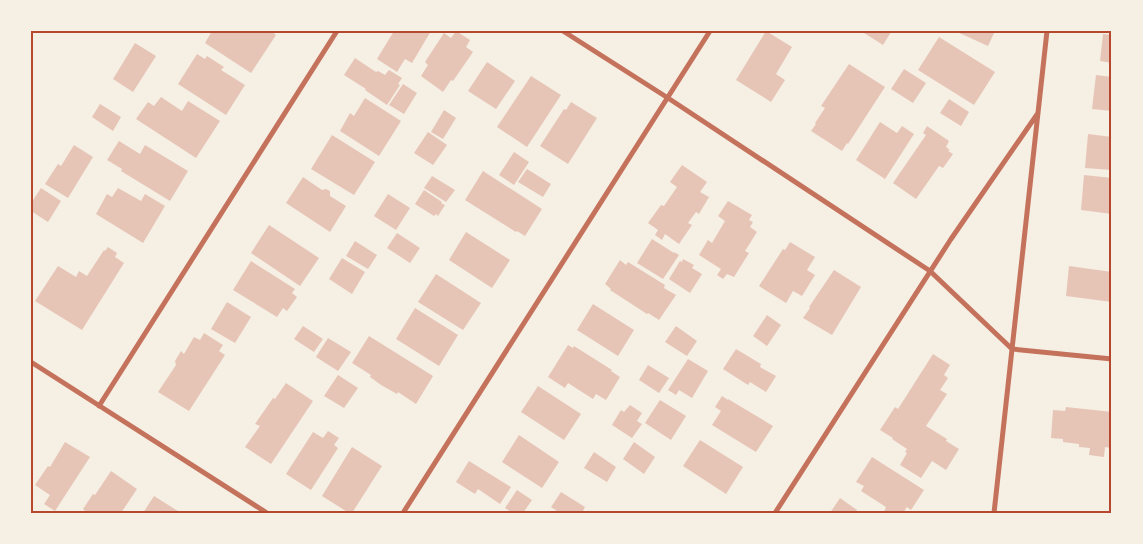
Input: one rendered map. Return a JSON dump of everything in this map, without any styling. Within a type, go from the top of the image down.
[{"type":"street","points":[[99,406],[337,31]]},
{"type":"street","points":[[563,31],[930,271],[1012,349],[1112,359]]},
{"type":"street","points":[[403,513],[710,31]]},
{"type":"street","points":[[994,513],[1047,31]]},
{"type":"street","points":[[775,513],[930,271],[1038,112]]},
{"type":"street","points":[[31,362],[267,513]]},
{"type":"building","points":[[212,31],[271,31],[276,35],[251,73],[205,43]]},
{"type":"building","points":[[394,31],[431,31],[412,63],[405,59],[397,72],[377,59]]},
{"type":"building","points":[[456,31],[470,40],[466,47],[473,52],[443,92],[421,76],[428,65],[425,62],[444,33],[451,38]]},
{"type":"building","points":[[766,31],[792,47],[776,74],[785,80],[771,102],[736,80]]},
{"type":"building","points":[[861,31],[890,31],[891,32],[883,45]]},
{"type":"building","points":[[955,31],[995,31],[988,46]]},
{"type":"building","points":[[1103,34],[1112,35],[1112,63],[1100,61]]},
{"type":"building","points":[[939,37],[995,72],[974,105],[918,70]]},
{"type":"building","points":[[135,43],[156,56],[133,92],[113,79]]},
{"type":"building","points":[[197,54],[205,59],[207,56],[224,67],[221,70],[245,85],[226,115],[178,84]]},
{"type":"building","points":[[355,58],[376,72],[378,71],[385,75],[389,70],[402,78],[398,84],[400,85],[387,105],[344,75]]},
{"type":"building","points":[[487,62],[515,81],[496,109],[468,91]]},
{"type":"building","points":[[849,64],[885,87],[842,151],[811,131],[825,108],[821,106]]},
{"type":"building","points":[[904,69],[926,83],[913,103],[891,89]]},
{"type":"building","points":[[1096,75],[1112,77],[1112,111],[1092,109]]},
{"type":"building","points":[[531,76],[561,95],[527,147],[497,127]]},
{"type":"building","points":[[403,84],[417,93],[404,114],[389,105]]},
{"type":"building","points":[[161,97],[182,111],[188,101],[220,121],[196,158],[136,119],[148,102],[154,106]]},
{"type":"building","points":[[365,98],[401,121],[379,156],[340,131],[350,113],[354,116]]},
{"type":"building","points":[[949,99],[969,112],[961,126],[940,113]]},
{"type":"building","points":[[571,102],[597,118],[568,164],[540,146],[564,109],[566,110]]},
{"type":"building","points":[[100,104],[121,117],[113,131],[92,117]]},
{"type":"building","points":[[444,110],[456,118],[443,139],[431,132]]},
{"type":"building","points":[[880,122],[897,133],[902,126],[914,134],[885,179],[856,160]]},
{"type":"building","points":[[927,126],[949,141],[946,147],[953,154],[943,168],[939,166],[916,199],[893,183],[926,135],[923,133]]},
{"type":"building","points":[[428,132],[447,145],[433,165],[414,153]]},
{"type":"building","points":[[1088,134],[1112,137],[1112,170],[1085,168]]},
{"type":"building","points":[[332,135],[375,162],[354,195],[311,169]]},
{"type":"building","points":[[119,141],[140,154],[145,145],[188,171],[170,201],[121,171],[122,169],[107,160]]},
{"type":"building","points":[[74,145],[93,157],[68,198],[45,184],[58,164],[61,166]]},
{"type":"building","points":[[514,152],[529,162],[514,185],[499,175]]},
{"type":"building","points":[[682,165],[707,182],[700,192],[709,197],[699,214],[696,212],[688,223],[692,225],[679,244],[665,234],[662,240],[655,235],[658,230],[648,223],[661,205],[664,206],[677,187],[670,182]]},
{"type":"building","points":[[527,169],[551,184],[543,197],[518,182]]},
{"type":"building","points":[[483,171],[542,209],[525,236],[465,200]]},
{"type":"building","points":[[1084,175],[1112,178],[1112,214],[1081,210]]},
{"type":"building","points":[[432,176],[455,190],[446,202],[424,188]]},
{"type":"building","points":[[303,177],[322,190],[330,191],[330,196],[346,206],[330,232],[286,203]]},
{"type":"building","points":[[41,188],[61,201],[48,222],[31,211],[31,203]]},
{"type":"building","points":[[118,188],[141,201],[145,194],[165,206],[143,243],[96,214],[107,194],[112,197]]},
{"type":"building","points":[[424,190],[445,205],[438,216],[436,214],[434,216],[415,204]]},
{"type":"building","points":[[388,194],[410,208],[396,230],[374,216]]},
{"type":"building","points":[[728,201],[752,215],[749,220],[753,222],[750,227],[757,232],[745,251],[749,253],[734,277],[727,274],[723,279],[717,275],[721,269],[699,255],[708,240],[712,243],[725,221],[718,216]]},
{"type":"building","points":[[269,225],[319,258],[300,286],[251,253]]},
{"type":"building","points":[[466,232],[510,260],[492,288],[449,260]]},
{"type":"building","points":[[397,233],[420,248],[410,263],[387,248]]},
{"type":"building","points":[[652,239],[679,255],[663,279],[637,263]]},
{"type":"building","points":[[355,241],[377,255],[368,269],[346,256]]},
{"type":"building","points":[[790,242],[815,257],[807,270],[815,275],[802,296],[793,291],[786,303],[759,286],[783,249],[785,250]]},
{"type":"building","points":[[108,247],[117,253],[115,257],[124,263],[82,330],[35,301],[58,266],[76,277],[79,271],[87,276]]},
{"type":"building","points":[[342,258],[365,272],[352,294],[329,279]]},
{"type":"building","points":[[683,259],[694,265],[692,268],[702,274],[690,293],[669,279]]},
{"type":"building","points":[[620,260],[626,265],[628,262],[665,285],[664,288],[676,295],[659,320],[610,290],[605,284]]},
{"type":"building","points":[[251,261],[295,289],[292,293],[297,297],[287,311],[283,308],[277,317],[233,290]]},
{"type":"building","points":[[1069,266],[1112,272],[1112,302],[1066,296]]},
{"type":"building","points":[[834,270],[861,287],[832,335],[803,318]]},
{"type":"building","points":[[436,274],[481,303],[463,330],[418,302]]},
{"type":"building","points":[[227,302],[251,317],[235,343],[211,329]]},
{"type":"building","points":[[593,304],[634,330],[618,356],[577,330]]},
{"type":"building","points":[[415,308],[458,335],[439,366],[396,339]]},
{"type":"building","points":[[767,315],[781,325],[767,346],[753,336]]},
{"type":"building","points":[[303,326],[323,339],[314,352],[294,339]]},
{"type":"building","points":[[676,326],[697,341],[687,356],[665,342]]},
{"type":"building","points":[[204,333],[223,345],[219,351],[225,355],[189,411],[158,392],[176,365],[175,361],[181,351],[184,354],[194,337],[200,340]]},
{"type":"building","points":[[369,336],[433,376],[416,404],[398,392],[397,394],[381,385],[370,377],[371,375],[352,363]]},
{"type":"building","points":[[328,338],[351,352],[338,371],[316,357]]},
{"type":"building","points":[[568,345],[573,348],[574,346],[620,377],[606,400],[596,394],[593,399],[568,383],[565,388],[548,377]]},
{"type":"building","points":[[736,349],[761,364],[760,367],[776,376],[766,392],[750,382],[748,385],[723,369]]},
{"type":"building","points":[[933,354],[950,365],[944,375],[948,378],[940,390],[947,394],[926,426],[959,449],[946,470],[932,461],[921,478],[900,465],[907,453],[905,452],[907,449],[880,430],[895,407],[898,409]]},
{"type":"building","points":[[688,359],[708,371],[692,398],[679,390],[676,395],[668,390]]},
{"type":"building","points":[[648,365],[669,378],[659,393],[639,380]]},
{"type":"building","points":[[338,375],[358,388],[344,408],[324,396]]},
{"type":"building","points":[[286,383],[313,401],[271,464],[245,447],[260,426],[255,424]]},
{"type":"building","points":[[538,386],[581,414],[564,440],[521,412]]},
{"type":"building","points":[[722,396],[773,426],[756,452],[712,425],[721,411],[715,407]]},
{"type":"building","points":[[660,400],[686,416],[671,440],[645,423]]},
{"type":"building","points":[[630,405],[642,413],[637,421],[642,424],[632,438],[612,425],[621,410],[624,412]]},
{"type":"building","points":[[1066,407],[1112,412],[1111,448],[1105,447],[1104,457],[1089,455],[1090,448],[1079,447],[1079,444],[1063,442],[1063,439],[1051,438],[1053,410],[1065,411]]},
{"type":"building","points":[[328,431],[339,438],[334,445],[338,448],[311,490],[286,474],[313,432],[323,438]]},
{"type":"building","points":[[519,435],[559,462],[542,488],[502,462]]},
{"type":"building","points":[[700,440],[743,467],[726,494],[683,466]]},
{"type":"building","points":[[65,442],[90,457],[55,511],[44,504],[50,495],[35,485],[48,466],[50,467]]},
{"type":"building","points":[[634,442],[655,457],[644,474],[623,459]]},
{"type":"building","points":[[352,447],[382,466],[352,513],[349,513],[322,496]]},
{"type":"building","points":[[594,452],[616,467],[607,482],[584,468]]},
{"type":"building","points":[[872,457],[924,490],[911,510],[907,507],[903,513],[886,513],[884,512],[886,507],[861,491],[864,486],[856,482]]},
{"type":"building","points":[[469,461],[511,487],[500,504],[478,489],[475,494],[456,482]]},
{"type":"building","points":[[111,471],[137,489],[121,513],[83,513],[85,511],[83,509],[93,494],[95,495]]},
{"type":"building","points":[[517,490],[532,500],[523,513],[513,513],[505,508]]},
{"type":"building","points":[[561,492],[585,507],[582,513],[560,513],[551,507]]},
{"type":"building","points":[[154,496],[181,513],[143,513]]},
{"type":"building","points":[[840,498],[857,510],[855,513],[830,513]]}]
